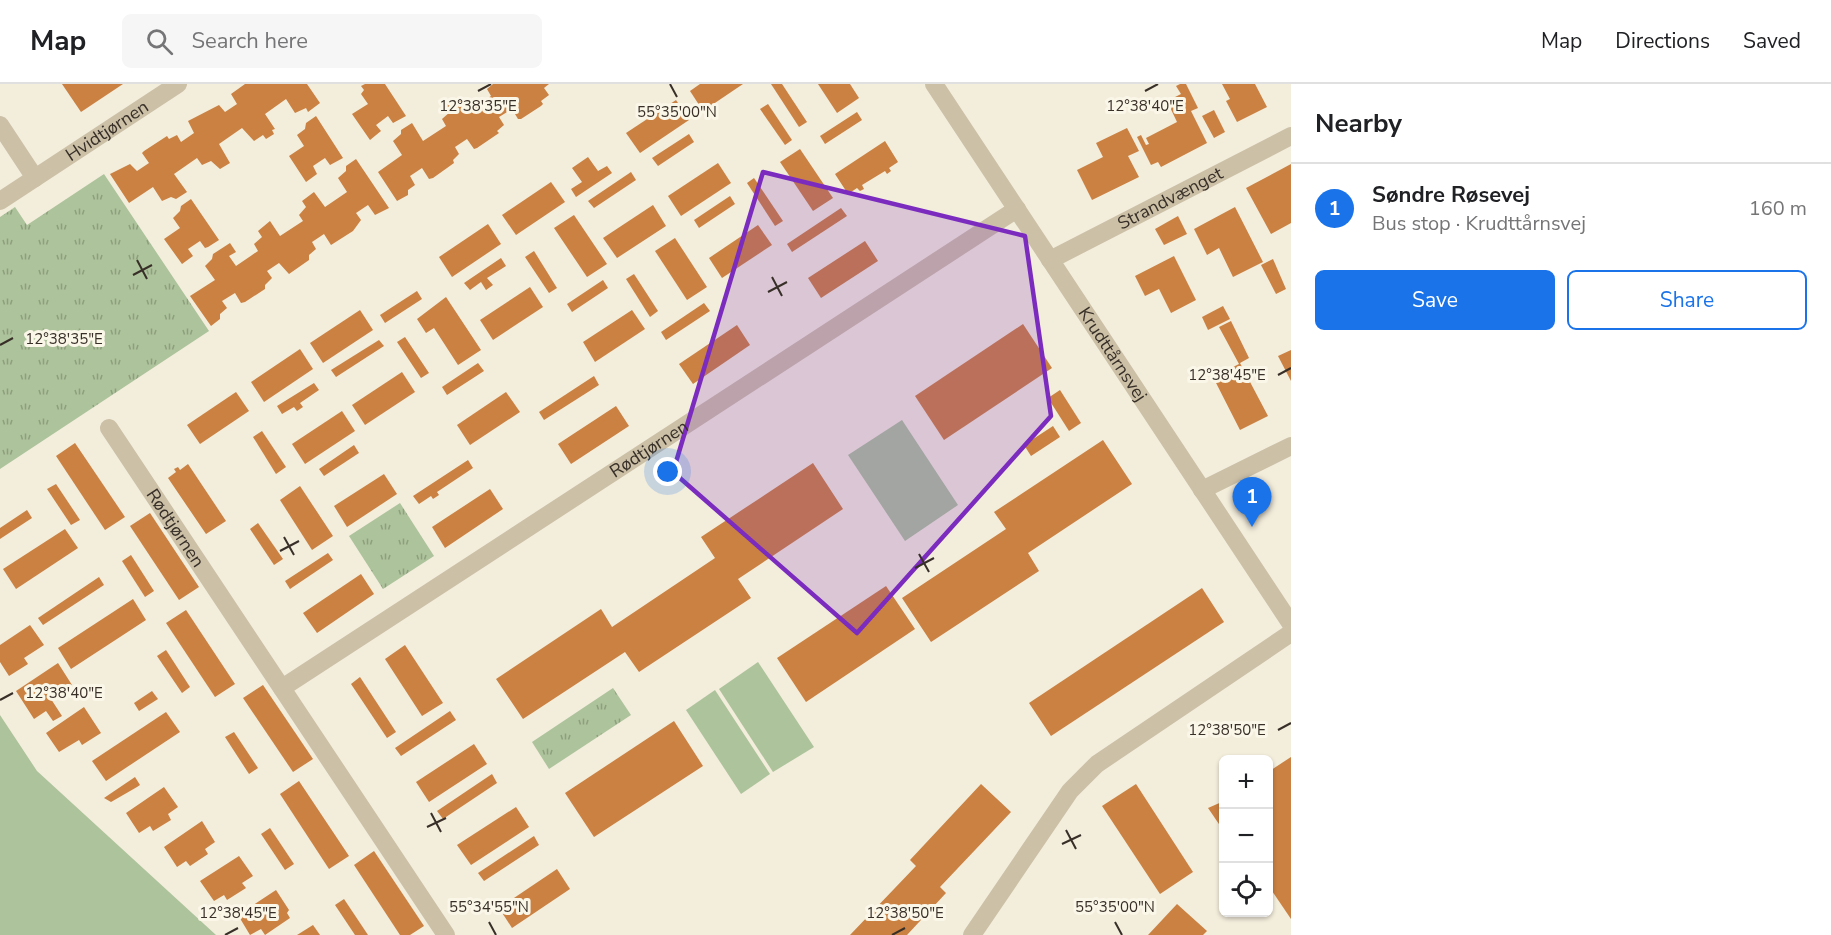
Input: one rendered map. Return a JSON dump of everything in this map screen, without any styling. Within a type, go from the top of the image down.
[{"type":"street","name":"Hvidtjørnen","points":[[0,201],[178,84]]},
{"type":"street","name":"Krudttårnsvej","points":[[934,84],[1291,624]]},
{"type":"street","points":[[0,125],[35,178]]},
{"type":"street","name":"Strandvænget","points":[[1050,260],[1291,136]]},
{"type":"street","name":"Rødtjørnen","points":[[282,688],[1017,209]]},
{"type":"street","name":"Rødtjørnen","points":[[109,428],[446,935]]},
{"type":"street","points":[[1202,490],[1291,446]]},
{"type":"street","points":[[972,935],[1070,791],[1097,764],[1291,633]]},
{"type":"highlighted area","points":[[763,172],[1025,236],[1051,416],[857,633],[673,472]]},
{"type":"green space","points":[[104,174],[209,331],[0,469],[0,217],[15,207],[27,225]]},
{"type":"green space","points":[[902,420],[958,505],[905,541],[848,455]]},
{"type":"green space","points":[[400,503],[434,556],[383,589],[349,536]]},
{"type":"green space","points":[[758,662],[814,747],[773,772],[719,689]]},
{"type":"green space","points":[[613,688],[631,715],[549,769],[532,742]]},
{"type":"green space","points":[[715,690],[770,774],[741,794],[686,710]]},
{"type":"green space","points":[[0,715],[37,771],[216,935],[0,935]]},
{"type":"building","points":[[62,84],[123,84],[81,112]]},
{"type":"building","points":[[245,84],[307,84],[320,103],[308,112],[306,108],[295,113],[286,99],[265,114],[275,129],[272,130],[274,134],[266,139],[263,135],[254,141],[242,128],[219,144],[230,163],[220,169],[211,161],[202,165],[197,158],[174,174],[187,192],[176,199],[171,197],[162,201],[153,187],[129,203],[110,174],[130,164],[137,171],[149,163],[142,153],[167,136],[169,139],[177,135],[181,142],[194,133],[188,121],[219,105],[225,112],[237,104],[231,94]]},
{"type":"building","points":[[385,84],[406,116],[393,123],[388,116],[376,125],[381,131],[370,140],[352,114],[368,104],[361,94],[364,90],[361,86]]},
{"type":"building","points":[[493,84],[549,84],[544,88],[549,95],[541,101],[543,104],[541,106],[521,119],[518,119],[512,109],[499,117],[504,125],[497,131],[499,133],[477,148],[474,149],[467,139],[455,147],[459,154],[453,160],[454,163],[433,178],[429,179],[422,168],[410,176],[415,185],[408,190],[408,195],[397,201],[378,172],[402,155],[393,141],[401,134],[401,130],[412,123],[423,141],[446,126],[442,119],[450,112],[447,104],[458,97],[468,112],[491,96],[487,89]]},
{"type":"building","points":[[700,84],[743,84],[703,111],[690,91]]},
{"type":"building","points":[[771,84],[782,84],[807,122],[799,127]]},
{"type":"building","points":[[818,84],[850,84],[859,98],[837,113]]},
{"type":"building","points":[[1186,84],[1198,108],[1191,111],[1207,143],[1161,167],[1158,162],[1151,165],[1137,137],[1141,135],[1146,145],[1149,144],[1146,138],[1177,122],[1167,101],[1181,94],[1176,86]]},
{"type":"building","points":[[1222,84],[1255,84],[1267,107],[1237,122],[1226,101],[1230,99]]},
{"type":"building","points":[[676,100],[689,120],[640,153],[626,133]]},
{"type":"building","points":[[768,104],[792,140],[785,145],[760,109]]},
{"type":"building","points":[[1214,110],[1225,132],[1214,138],[1202,116]]},
{"type":"building","points":[[857,112],[862,120],[825,144],[820,136]]},
{"type":"building","points":[[316,116],[343,158],[330,165],[325,158],[313,166],[317,174],[306,182],[289,156],[304,146],[297,135],[305,129],[306,123]]},
{"type":"building","points":[[1127,128],[1139,151],[1128,156],[1139,177],[1092,200],[1077,170],[1103,157],[1096,143]]},
{"type":"building","points":[[689,134],[694,142],[658,166],[652,158]]},
{"type":"building","points":[[885,141],[898,162],[889,168],[891,171],[887,174],[885,171],[862,185],[864,189],[860,191],[857,188],[848,194],[835,174]]},
{"type":"building","points":[[800,149],[833,198],[813,211],[780,162]]},
{"type":"building","points":[[588,157],[598,171],[607,166],[612,173],[576,197],[571,189],[582,182],[572,168]]},
{"type":"building","points":[[356,159],[389,208],[375,215],[368,205],[356,213],[361,220],[353,231],[331,245],[324,234],[312,242],[316,249],[309,255],[309,260],[289,274],[279,263],[267,271],[272,278],[265,285],[265,289],[245,302],[241,303],[235,293],[222,301],[227,308],[220,314],[220,319],[211,326],[190,296],[215,280],[205,266],[212,259],[213,254],[230,243],[236,252],[229,256],[236,266],[258,251],[254,244],[262,237],[258,231],[270,221],[280,236],[303,221],[299,215],[306,207],[302,201],[314,192],[325,207],[347,192],[338,178],[346,171],[346,166]]},
{"type":"building","points":[[718,163],[731,183],[681,216],[668,196]]},
{"type":"building","points":[[1291,164],[1291,223],[1271,234],[1246,188]]},
{"type":"building","points":[[631,172],[636,180],[594,208],[588,201]]},
{"type":"building","points":[[754,178],[783,221],[775,226],[747,183]]},
{"type":"building","points":[[551,182],[565,202],[516,235],[502,215]]},
{"type":"building","points":[[730,196],[735,204],[699,228],[694,220]]},
{"type":"building","points":[[191,199],[219,240],[205,248],[200,241],[188,249],[193,256],[182,264],[164,239],[180,228],[173,218],[180,211],[181,206]]},
{"type":"building","points":[[653,205],[666,226],[617,258],[603,238]]},
{"type":"building","points":[[1235,207],[1263,262],[1233,277],[1219,248],[1207,255],[1194,229]]},
{"type":"building","points":[[841,208],[847,216],[792,252],[787,244]]},
{"type":"building","points":[[574,215],[607,264],[587,277],[554,228]]},
{"type":"building","points":[[1178,216],[1187,234],[1164,245],[1155,229]]},
{"type":"building","points":[[488,224],[501,244],[452,277],[439,257]]},
{"type":"building","points":[[758,225],[772,245],[722,278],[709,258]]},
{"type":"building","points":[[675,238],[707,287],[687,300],[655,251]]},
{"type":"building","points":[[865,241],[878,261],[821,298],[808,278]]},
{"type":"building","points":[[534,251],[557,288],[549,293],[525,257]]},
{"type":"building","points":[[1174,256],[1196,300],[1171,313],[1159,289],[1145,296],[1135,276]]},
{"type":"building","points":[[501,258],[506,266],[487,278],[493,285],[486,290],[481,282],[470,290],[464,283]]},
{"type":"building","points":[[1273,259],[1286,289],[1276,294],[1261,265]]},
{"type":"building","points":[[634,274],[658,311],[650,317],[626,279]]},
{"type":"building","points":[[603,280],[608,288],[572,312],[567,304]]},
{"type":"building","points":[[530,287],[543,307],[493,340],[480,320]]},
{"type":"building","points":[[417,291],[422,299],[385,323],[380,315]]},
{"type":"building","points":[[446,297],[481,350],[458,365],[434,328],[426,333],[417,319]]},
{"type":"building","points":[[704,303],[710,311],[666,340],[661,332]]},
{"type":"building","points":[[1223,306],[1230,319],[1208,330],[1202,317]]},
{"type":"building","points":[[360,310],[373,330],[323,363],[310,343]]},
{"type":"building","points":[[632,310],[645,329],[595,362],[583,342]]},
{"type":"building","points":[[1231,321],[1249,358],[1240,363],[1268,416],[1240,430],[1213,377],[1239,364],[1219,327]]},
{"type":"building","points":[[1023,324],[1052,368],[944,440],[915,396]]},
{"type":"building","points":[[737,325],[750,345],[693,384],[679,364]]},
{"type":"building","points":[[405,337],[429,373],[421,378],[397,342]]},
{"type":"building","points":[[379,340],[384,346],[336,377],[331,370]]},
{"type":"building","points":[[300,349],[313,369],[264,402],[251,382]]},
{"type":"building","points":[[1291,350],[1291,381],[1278,356]]},
{"type":"building","points":[[478,363],[484,371],[447,395],[442,387]]},
{"type":"building","points":[[402,372],[415,392],[365,425],[352,405]]},
{"type":"building","points":[[594,376],[599,385],[544,420],[539,412]]},
{"type":"building","points":[[314,383],[319,390],[300,403],[303,407],[297,411],[294,407],[282,414],[277,406]]},
{"type":"building","points":[[1060,390],[1081,423],[1069,431],[1048,398]]},
{"type":"building","points":[[236,392],[249,411],[200,444],[187,425]]},
{"type":"building","points":[[506,392],[520,412],[470,445],[457,425]]},
{"type":"building","points":[[616,406],[629,426],[571,464],[558,444]]},
{"type":"building","points":[[342,411],[355,431],[305,464],[292,444]]},
{"type":"building","points":[[1053,426],[1060,437],[1031,456],[1024,445]]},
{"type":"building","points":[[262,431],[286,467],[276,474],[253,437]]},
{"type":"building","points":[[1103,440],[1132,484],[1028,553],[1039,571],[931,642],[902,598],[1006,529],[994,512]]},
{"type":"building","points":[[75,443],[125,517],[105,530],[56,456]]},
{"type":"building","points":[[354,445],[359,453],[324,476],[319,469]]},
{"type":"building","points":[[468,460],[473,468],[437,492],[439,495],[433,499],[431,496],[419,504],[413,496]]},
{"type":"building","points":[[813,463],[843,509],[738,579],[751,598],[639,672],[625,652],[523,719],[496,679],[601,609],[612,627],[715,558],[701,537]]},
{"type":"building","points":[[188,464],[226,521],[206,534],[168,478],[176,472],[174,469],[178,467],[180,470]]},
{"type":"building","points":[[384,474],[397,494],[347,527],[334,506]]},
{"type":"building","points":[[56,484],[80,520],[71,525],[47,489]]},
{"type":"building","points":[[300,486],[333,536],[312,550],[280,500]]},
{"type":"building","points":[[490,489],[503,509],[445,548],[432,527]]},
{"type":"building","points":[[27,510],[32,518],[0,539],[0,528]]},
{"type":"building","points":[[150,513],[199,587],[179,600],[130,526]]},
{"type":"building","points":[[258,523],[283,559],[274,565],[250,529]]},
{"type":"building","points":[[65,529],[78,548],[16,589],[3,569]]},
{"type":"building","points":[[328,553],[333,560],[290,589],[285,581]]},
{"type":"building","points":[[131,555],[154,591],[145,597],[122,561]]},
{"type":"building","points":[[361,574],[374,594],[317,633],[303,613]]},
{"type":"building","points":[[99,577],[104,585],[43,625],[38,618]]},
{"type":"building","points":[[886,586],[915,629],[806,702],[777,658]]},
{"type":"building","points":[[1202,588],[1224,622],[1051,736],[1029,703]]},
{"type":"building","points":[[133,599],[146,620],[71,669],[58,648]]},
{"type":"building","points":[[186,610],[235,684],[215,697],[166,623]]},
{"type":"building","points":[[30,625],[44,645],[24,658],[28,664],[9,676],[0,662],[0,645]]},
{"type":"building","points":[[405,645],[443,703],[422,716],[385,659]]},
{"type":"building","points":[[166,650],[190,687],[182,693],[157,656]]},
{"type":"building","points":[[58,663],[72,685],[51,699],[62,716],[53,721],[46,711],[34,719],[16,691]]},
{"type":"building","points":[[360,677],[396,732],[387,738],[351,684]]},
{"type":"building","points":[[263,685],[313,759],[293,772],[243,698]]},
{"type":"building","points":[[152,691],[158,699],[139,711],[134,703]]},
{"type":"building","points":[[84,707],[101,733],[82,745],[79,740],[59,752],[46,733]]},
{"type":"building","points":[[450,711],[456,720],[401,756],[395,748]]},
{"type":"building","points":[[166,712],[180,732],[106,781],[92,761]]},
{"type":"building","points":[[674,721],[703,766],[594,837],[565,793]]},
{"type":"building","points":[[234,732],[258,768],[249,774],[225,737]]},
{"type":"building","points":[[474,744],[487,764],[429,802],[416,782]]},
{"type":"building","points":[[1291,757],[1291,919],[1273,892],[1273,769]]},
{"type":"building","points":[[492,774],[497,783],[443,819],[437,811]]},
{"type":"building","points":[[135,777],[140,785],[111,802],[104,798]]},
{"type":"building","points":[[299,781],[349,856],[329,869],[280,794]]},
{"type":"building","points":[[981,784],[1011,812],[940,887],[946,893],[907,935],[850,935],[916,866],[910,860]]},
{"type":"building","points":[[1136,784],[1193,872],[1160,894],[1102,806]]},
{"type":"building","points":[[164,787],[178,807],[168,814],[171,820],[153,831],[150,826],[139,833],[126,813]]},
{"type":"building","points":[[1219,803],[1219,824],[1208,808]]},
{"type":"building","points":[[516,807],[529,827],[471,865],[457,845]]},
{"type":"building","points":[[202,821],[215,842],[205,849],[208,854],[190,866],[186,861],[177,867],[164,847]]},
{"type":"building","points":[[270,828],[294,864],[285,870],[261,834]]},
{"type":"building","points":[[534,836],[539,845],[484,881],[478,873]]},
{"type":"building","points":[[374,851],[424,926],[410,935],[400,935],[354,865]]},
{"type":"building","points":[[239,856],[253,876],[242,883],[246,888],[227,900],[224,895],[214,901],[200,881]]},
{"type":"building","points":[[557,869],[570,889],[512,928],[499,908]]},
{"type":"building","points":[[276,890],[289,910],[287,913],[290,918],[265,935],[261,929],[250,935],[238,915]]},
{"type":"building","points":[[344,899],[368,935],[355,935],[335,905]]},
{"type":"building","points":[[1177,904],[1207,931],[1203,935],[1148,935]]},
{"type":"building","points":[[313,925],[320,935],[297,935]]},
{"type":"place","name":"Søndre Røsevej","points":[[1252,527]]}]
